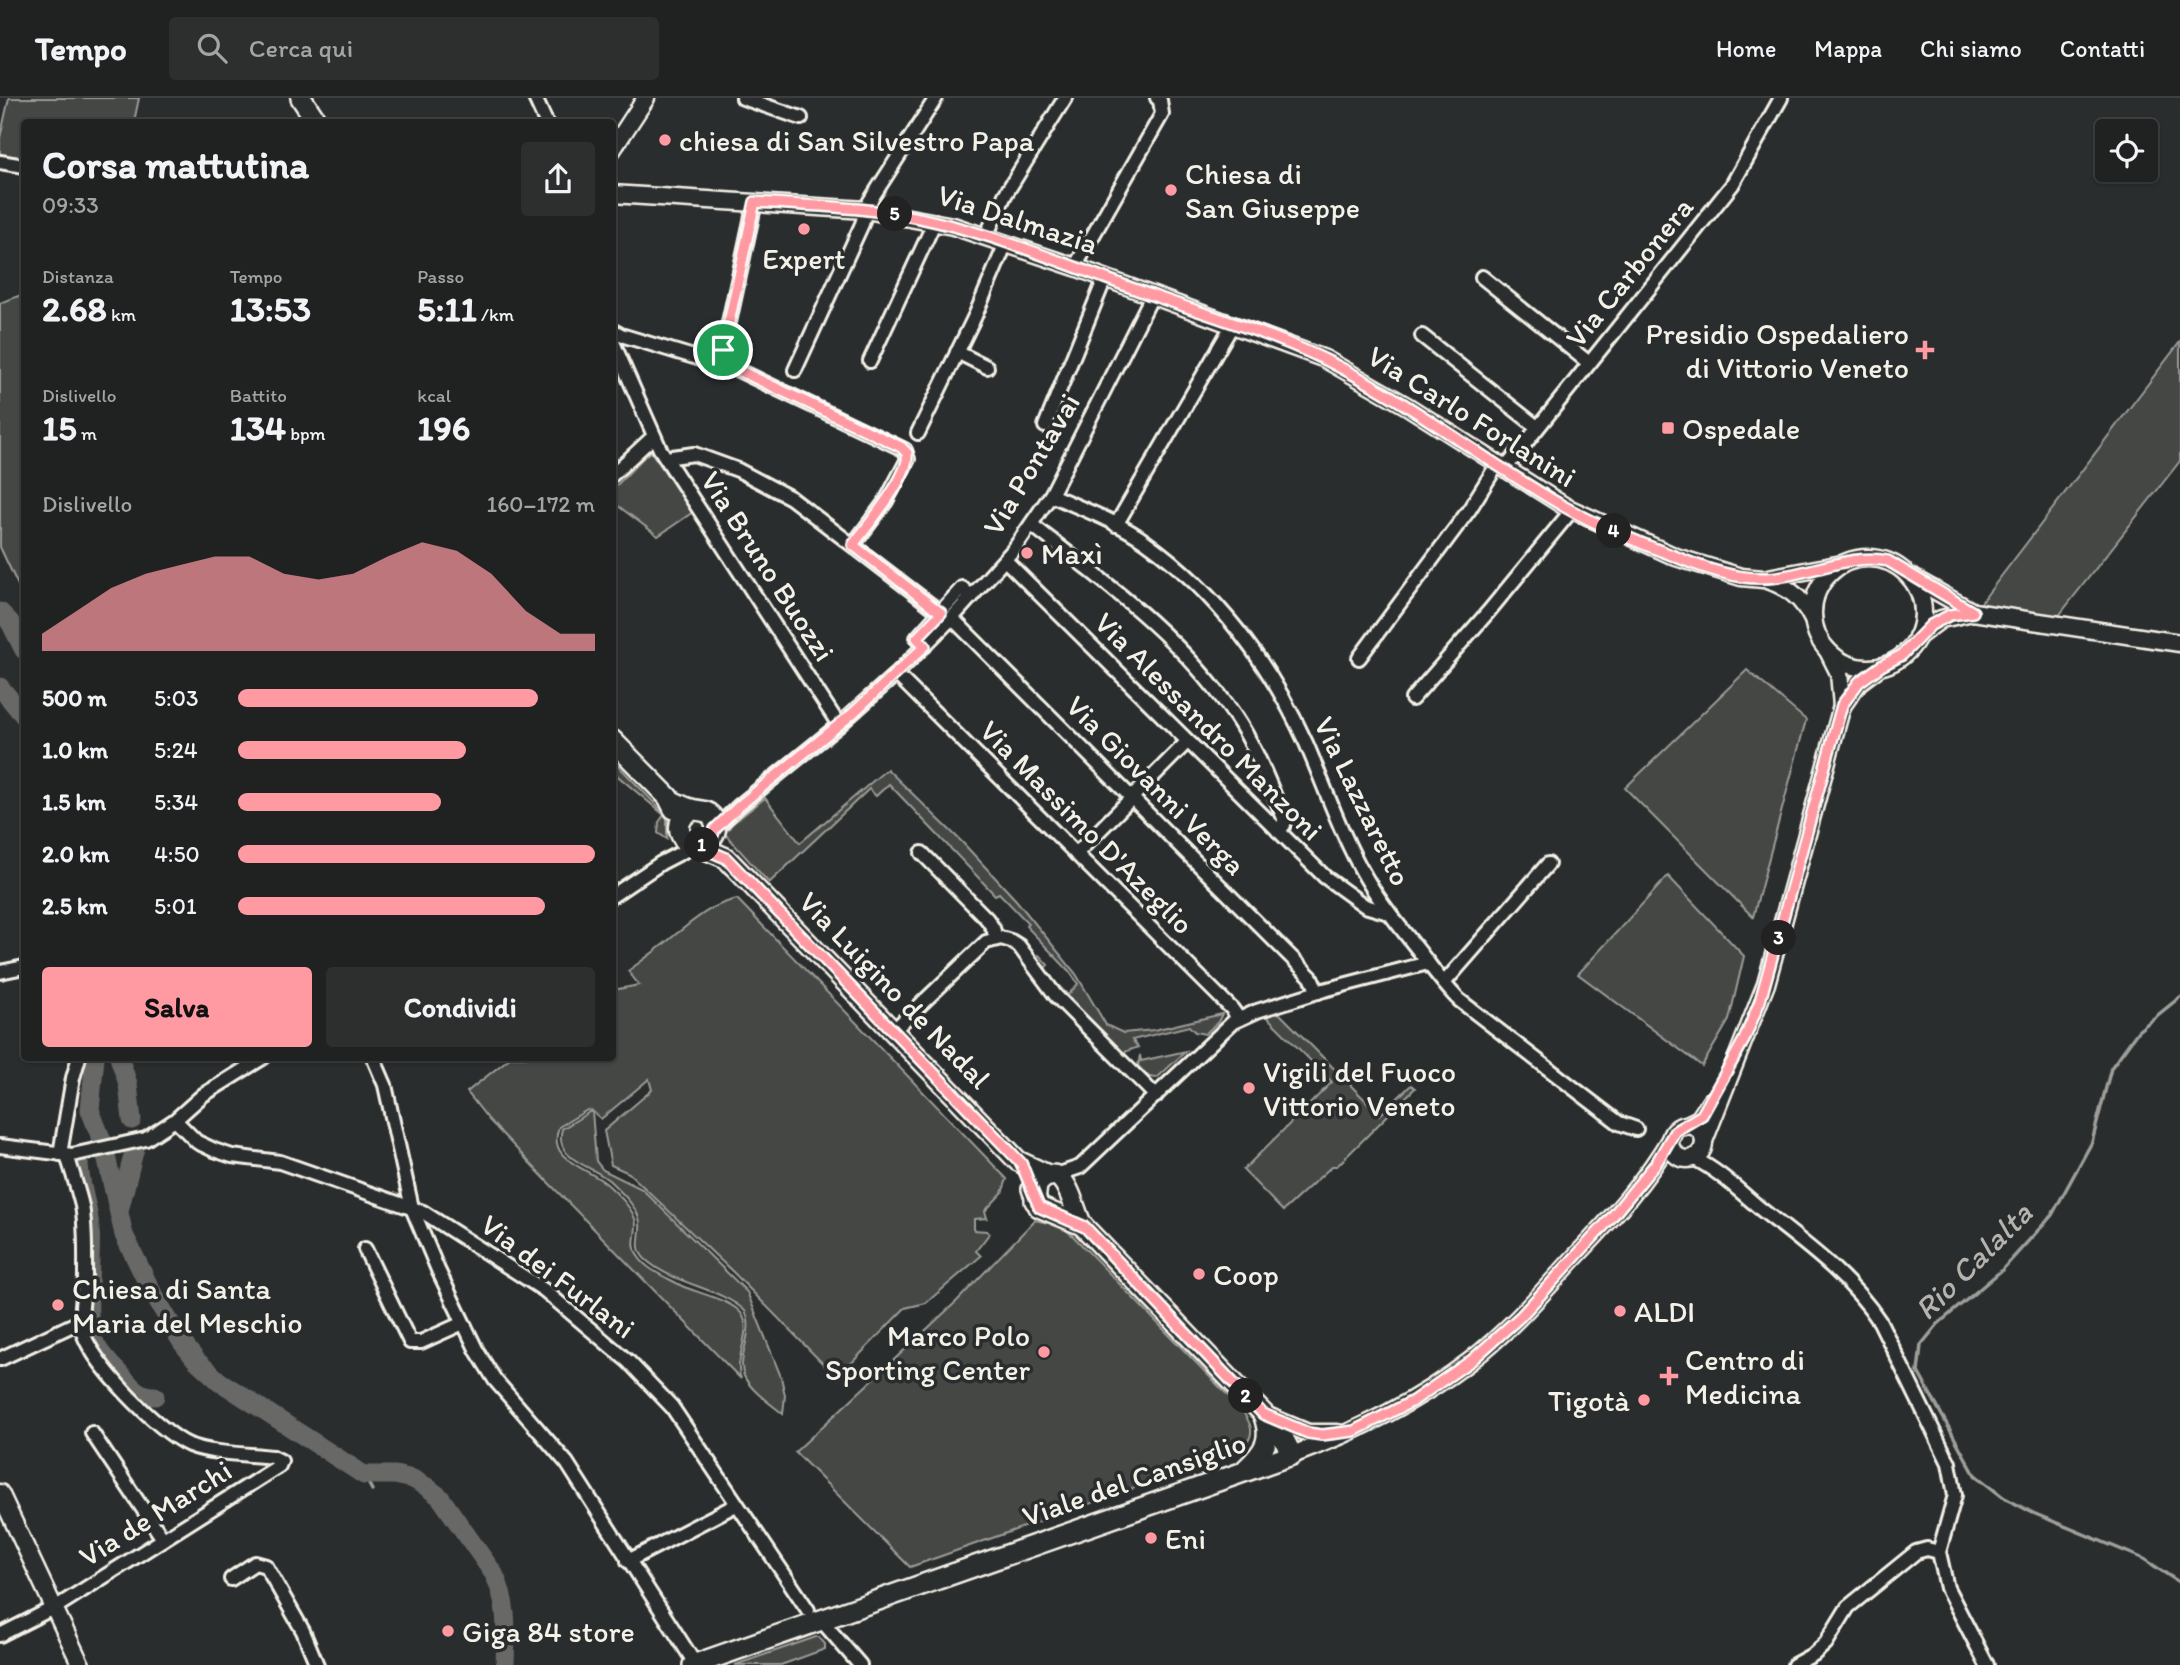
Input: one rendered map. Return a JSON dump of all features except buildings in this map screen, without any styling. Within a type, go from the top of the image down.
[{"type":"main road","points":[[301,98],[315,119]]},
{"type":"main road","points":[[616,144],[646,98]]},
{"type":"main road","name":"Via Dalmazia","points":[[616,194],[866,210],[935,221],[986,236],[1152,296]]},
{"type":"main road","name":"Via Carlo Forlanini","points":[[1152,296],[1325,359],[1407,406],[1501,468],[1572,510],[1676,557],[1741,577],[1779,584],[1794,593],[1807,608],[1814,622]]},
{"type":"main road","points":[[1973,612],[1941,619],[1917,637],[1902,655],[1881,666],[1867,667],[1853,665],[1828,651],[1821,642],[1814,622],[1816,595],[1830,572],[1859,558],[1874,558],[1888,561],[1973,612],[2180,643]]},
{"type":"main road","name":"Via Carlo Forlanini","points":[[1763,579],[1842,564]]},
{"type":"main road","points":[[1909,576],[1916,586],[1923,612],[1917,637]]},
{"type":"main road","name":"Viale del Cansiglio","points":[[1611,1218],[1670,1163],[1696,1151],[1744,1040],[1769,972],[1842,705],[1839,673],[1828,651]]},
{"type":"main road","name":"Viale del Cansiglio","points":[[1842,705],[1859,682],[1881,666]]},
{"type":"main road","points":[[616,744],[670,800],[708,821]]},
{"type":"main road","points":[[670,800],[685,841],[696,846],[707,843],[708,821]]},
{"type":"main road","points":[[679,828],[685,815],[708,821]]},
{"type":"main road","name":"Via Luigino de Nadal","points":[[708,821],[726,858],[1021,1163],[1043,1206],[1082,1225],[1284,1436],[1292,1455]]},
{"type":"main road","name":"Via Luigino de Nadal","points":[[696,846],[726,858]]},
{"type":"main road","name":"Viale del Cansiglio","points":[[695,1665],[814,1615],[1292,1455],[1354,1431],[1413,1401],[1472,1360],[1521,1316],[1611,1218],[1679,1131],[1699,1119],[1705,1112],[1744,1040]]},
{"type":"main road","points":[[1696,1128],[1696,1151],[1674,1152],[1671,1147],[1679,1131],[1696,1128]]},
{"type":"main road","name":"Via Luigino de Nadal","points":[[1021,1163],[1066,1183],[1082,1225]]},
{"type":"main road","points":[[1052,1176],[1037,1185],[1043,1206],[1062,1209],[1070,1193]]},
{"type":"main road","points":[[1243,1472],[1262,1454],[1266,1446],[1269,1432],[1263,1414]]},
{"type":"main road","name":"Via Luigino de Nadal","points":[[1263,1414],[1308,1433],[1322,1435],[1354,1431]]},
{"type":"main road","points":[[0,1493],[81,1665]]},
{"type":"street","points":[[535,98],[545,119]]},
{"type":"street","points":[[743,98],[802,118]]},
{"type":"street","points":[[795,370],[866,210],[936,98]]},
{"type":"street","points":[[986,236],[1005,195],[1065,98]]},
{"type":"street","name":"Via Carbonera","points":[[1359,658],[1501,468],[1732,185],[1781,98]]},
{"type":"street","points":[[1075,267],[1162,114],[1159,99]]},
{"type":"street","points":[[0,162],[21,166]]},
{"type":"street","points":[[717,360],[723,350],[755,202]]},
{"type":"street","points":[[870,361],[935,221]]},
{"type":"street","points":[[918,433],[1006,243]]},
{"type":"street","points":[[1482,277],[1589,363]]},
{"type":"street","points":[[1045,426],[1105,278]]},
{"type":"street","name":"Via Pontavai","points":[[708,821],[739,806],[839,725],[925,646],[946,616],[972,597],[1005,559],[1051,495],[1152,296]]},
{"type":"street","points":[[1116,525],[1233,324]]},
{"type":"street","points":[[616,332],[707,361],[717,360],[901,447],[907,453],[907,463],[893,489],[853,545]]},
{"type":"street","points":[[1422,336],[1537,427]]},
{"type":"street","points":[[621,360],[622,349],[626,344],[640,341]]},
{"type":"street","name":"Via Bruno Buozzi","points":[[616,349],[654,436],[668,460],[839,725]]},
{"type":"street","points":[[957,352],[987,367]]},
{"type":"street","points":[[616,471],[654,436]]},
{"type":"street","name":"Via Giovanni Verga","points":[[668,460],[694,454],[738,470],[791,498],[946,616],[1311,977],[1318,992]]},
{"type":"street","name":"Via Lazzaretto","points":[[1051,495],[1146,542],[1190,577],[1233,624],[1265,668],[1299,728],[1361,869],[1389,913],[1444,983],[1459,1000],[1619,1123],[1636,1129]]},
{"type":"street","points":[[1412,699],[1572,510]]},
{"type":"street","points":[[1032,525],[1145,616],[1185,655],[1222,697],[1245,732],[1284,818],[1285,822],[1278,831]]},
{"type":"street","name":"Via Alessandro Manzoni","points":[[1005,559],[1187,742],[1340,889],[1370,908],[1389,913]]},
{"type":"street","name":"Via Massimo D'Azeglio","points":[[896,674],[1239,1018]]},
{"type":"street","points":[[1076,854],[1187,742]]},
{"type":"street","points":[[661,863],[673,849],[679,828]]},
{"type":"street","points":[[616,893],[661,863],[696,846]]},
{"type":"street","points":[[922,853],[987,919],[996,938]]},
{"type":"street","points":[[1444,983],[1548,864]]},
{"type":"street","points":[[894,1030],[981,946],[996,938],[1008,939],[1019,946],[1056,996],[1156,1097]]},
{"type":"street","points":[[1052,1176],[1078,1169],[1156,1097],[1208,1044],[1239,1018],[1318,992],[1428,963]]},
{"type":"street","points":[[0,972],[21,968]]},
{"type":"street","points":[[0,1359],[81,1321],[85,1287],[79,1061]]},
{"type":"street","points":[[0,1146],[83,1152],[146,1139],[175,1120],[203,1095],[258,1061]]},
{"type":"street","points":[[375,1061],[385,1085],[412,1208],[463,1323],[488,1371],[567,1463],[695,1665]]},
{"type":"street","name":"Via dei Furlani","points":[[175,1120],[197,1142],[214,1150],[232,1156],[280,1161],[412,1208],[455,1232],[544,1290],[642,1374],[673,1407],[736,1505],[814,1615],[860,1665]]},
{"type":"street","points":[[1696,1151],[1716,1171],[1827,1261],[1869,1304],[1880,1322],[1950,1463],[1955,1495],[1939,1552],[1947,1588],[1987,1665]]},
{"type":"street","points":[[1070,1193],[1078,1169]]},
{"type":"street","points":[[428,1247],[432,1235],[437,1231],[455,1232]]},
{"type":"street","points":[[365,1249],[411,1342],[422,1342],[463,1323]]},
{"type":"street","name":"Via de Marchi","points":[[0,1635],[54,1607],[279,1466],[281,1461],[273,1457],[206,1449],[190,1445],[172,1435],[148,1416],[102,1363],[85,1338],[81,1321]]},
{"type":"street","points":[[92,1433],[163,1539]]},
{"type":"street","points":[[628,1561],[736,1505]]},
{"type":"street","points":[[1794,1665],[1814,1654],[1826,1643],[1849,1607],[1916,1552],[1927,1549],[1939,1552]]},
{"type":"street","points":[[231,1579],[256,1563],[266,1566],[303,1631],[317,1665]]},
{"type":"shaded area","points":[[9,98],[139,98],[135,119],[21,119],[21,158],[0,154],[0,138]]},
{"type":"shaded area","points":[[21,295],[21,592],[0,547],[0,303]]},
{"type":"shaded area","points":[[2180,342],[2180,461],[2057,618],[1980,604]]},
{"type":"shaded area","points":[[651,452],[693,512],[658,536],[616,504],[616,486]]},
{"type":"shaded area","points":[[1747,670],[1806,720],[1753,917],[1625,788]]},
{"type":"shaded area","points":[[616,763],[664,813],[667,819],[667,839],[658,833],[659,822],[664,815],[616,775]]},
{"type":"shaded area","points":[[887,769],[962,842],[1016,900],[1076,974],[1106,1025],[1123,1033],[1154,1030],[1222,1014],[1218,1022],[1205,1034],[1195,1032],[1189,1026],[1132,1040],[1138,1047],[1122,1053],[1056,983],[1068,995],[1078,984],[1026,926],[1028,923],[999,893],[995,895],[889,784],[876,796],[869,789],[769,883],[725,834],[732,824],[765,798],[800,843]]},
{"type":"shaded area","points":[[1668,876],[1744,956],[1729,1020],[1702,1066],[1578,974]]},
{"type":"shaded area","points":[[737,899],[1007,1179],[1002,1193],[985,1211],[987,1218],[974,1219],[974,1230],[987,1231],[989,1234],[976,1251],[981,1256],[926,1303],[905,1308],[837,1378],[734,1273],[629,1173],[611,1165],[604,1131],[652,1090],[649,1079],[601,1119],[592,1111],[596,1161],[603,1170],[642,1189],[747,1292],[781,1377],[785,1395],[783,1414],[756,1392],[744,1376],[742,1361],[748,1327],[745,1311],[723,1296],[669,1275],[645,1259],[639,1249],[639,1218],[631,1204],[606,1178],[578,1162],[564,1149],[562,1129],[591,1111],[587,1110],[559,1127],[556,1139],[559,1149],[564,1157],[602,1180],[626,1204],[635,1220],[636,1252],[646,1265],[682,1286],[733,1306],[743,1316],[745,1330],[739,1364],[741,1379],[548,1182],[489,1120],[467,1092],[506,1061],[616,1061],[616,989],[639,985],[628,971],[719,905]]},
{"type":"shaded area","points":[[1039,955],[1048,965],[1043,970],[1036,959]]},
{"type":"shaded area","points":[[1278,1012],[1380,1115],[1411,1085],[1415,1088],[1337,1166],[1332,1166],[1283,1211],[1243,1170],[1332,1082],[1266,1016]]},
{"type":"shaded area","points":[[1186,1051],[1157,1078],[1149,1077],[1138,1066],[1140,1055],[1141,1061]]},
{"type":"shaded area","name":"Marco Polo Sporting Center","points":[[1035,1220],[1061,1226],[1073,1236],[1241,1409],[1249,1423],[1250,1437],[1244,1446],[1160,1479],[910,1567],[795,1452],[957,1301]]},
{"type":"shaded area","points":[[816,1637],[825,1644],[825,1649],[781,1665],[735,1665]]},
{"type":"waterway","points":[[0,612],[10,622],[21,644]]},
{"type":"waterway","points":[[0,687],[21,712]]},
{"type":"waterway","name":"Rio Calalta","points":[[2180,997],[2138,1031],[2111,1068],[2092,1142],[2052,1215],[2002,1270],[1938,1324],[1921,1345],[1918,1372],[1975,1475],[2003,1497],[2033,1513],[2144,1559],[2180,1583]]},
{"type":"waterway","points":[[95,1061],[90,1110],[103,1143],[124,1235],[151,1290],[181,1341],[196,1360],[219,1381],[364,1475],[395,1475],[413,1479],[440,1497],[499,1585],[505,1619],[505,1665]]},
{"type":"waterway","points":[[120,1061],[128,1084],[132,1120]]},
{"type":"waterway","points":[[119,1211],[135,1148]]},
{"type":"waterway","points":[[79,1158],[91,1240],[89,1304],[92,1333],[96,1345],[109,1363],[141,1393],[155,1396]]},
{"type":"waterway","points":[[364,1475],[372,1490]]},
{"type":"place","name":"chiesa di San Silvestro Papa","points":[[665,140]]},
{"type":"place","name":"Chiesa di San Giuseppe","points":[[1171,190]]},
{"type":"place","name":"Expert","points":[[804,229]]},
{"type":"place","name":"Presidio Ospedaliero di Vittorio Veneto","points":[[1925,350]]},
{"type":"place","name":"Ospedale","points":[[1668,428]]},
{"type":"place","name":"Maxì","points":[[1027,553]]},
{"type":"place","name":"Vigili del Fuoco Vittorio Veneto","points":[[1249,1088]]},
{"type":"place","name":"Coop","points":[[1199,1274]]},
{"type":"place","name":"Chiesa di Santa Maria del Meschio","points":[[58,1305]]},
{"type":"place","name":"ALDI","points":[[1620,1311]]},
{"type":"place","name":"Marco Polo Sporting Center","points":[[1044,1352]]},
{"type":"place","name":"Centro di Medicina","points":[[1669,1376]]},
{"type":"place","name":"Tigotà","points":[[1644,1400]]},
{"type":"place","name":"Eni","points":[[1151,1538]]},
{"type":"place","name":"Giga 84 store","points":[[448,1631]]},
{"type":"route","points":[[755,202],[866,210],[935,221],[1075,267],[1325,359],[1407,406],[1566,508],[1676,557],[1741,577],[1763,579],[1823,569],[1859,558],[1874,558],[1888,561],[1973,612],[1950,615],[1931,625],[1902,655],[1859,682],[1842,705],[1760,1001],[1744,1040],[1709,1106],[1699,1119],[1675,1131],[1657,1162],[1611,1218],[1521,1316],[1472,1360],[1413,1401],[1354,1431],[1322,1435],[1308,1433],[1263,1414],[1085,1227],[1039,1207],[1021,1163],[726,858],[698,846],[711,840],[715,829],[739,806],[839,725],[896,674],[925,646],[917,638],[941,613],[853,545],[886,501],[907,463],[907,453],[901,447],[717,360],[723,350],[755,202]]}]
